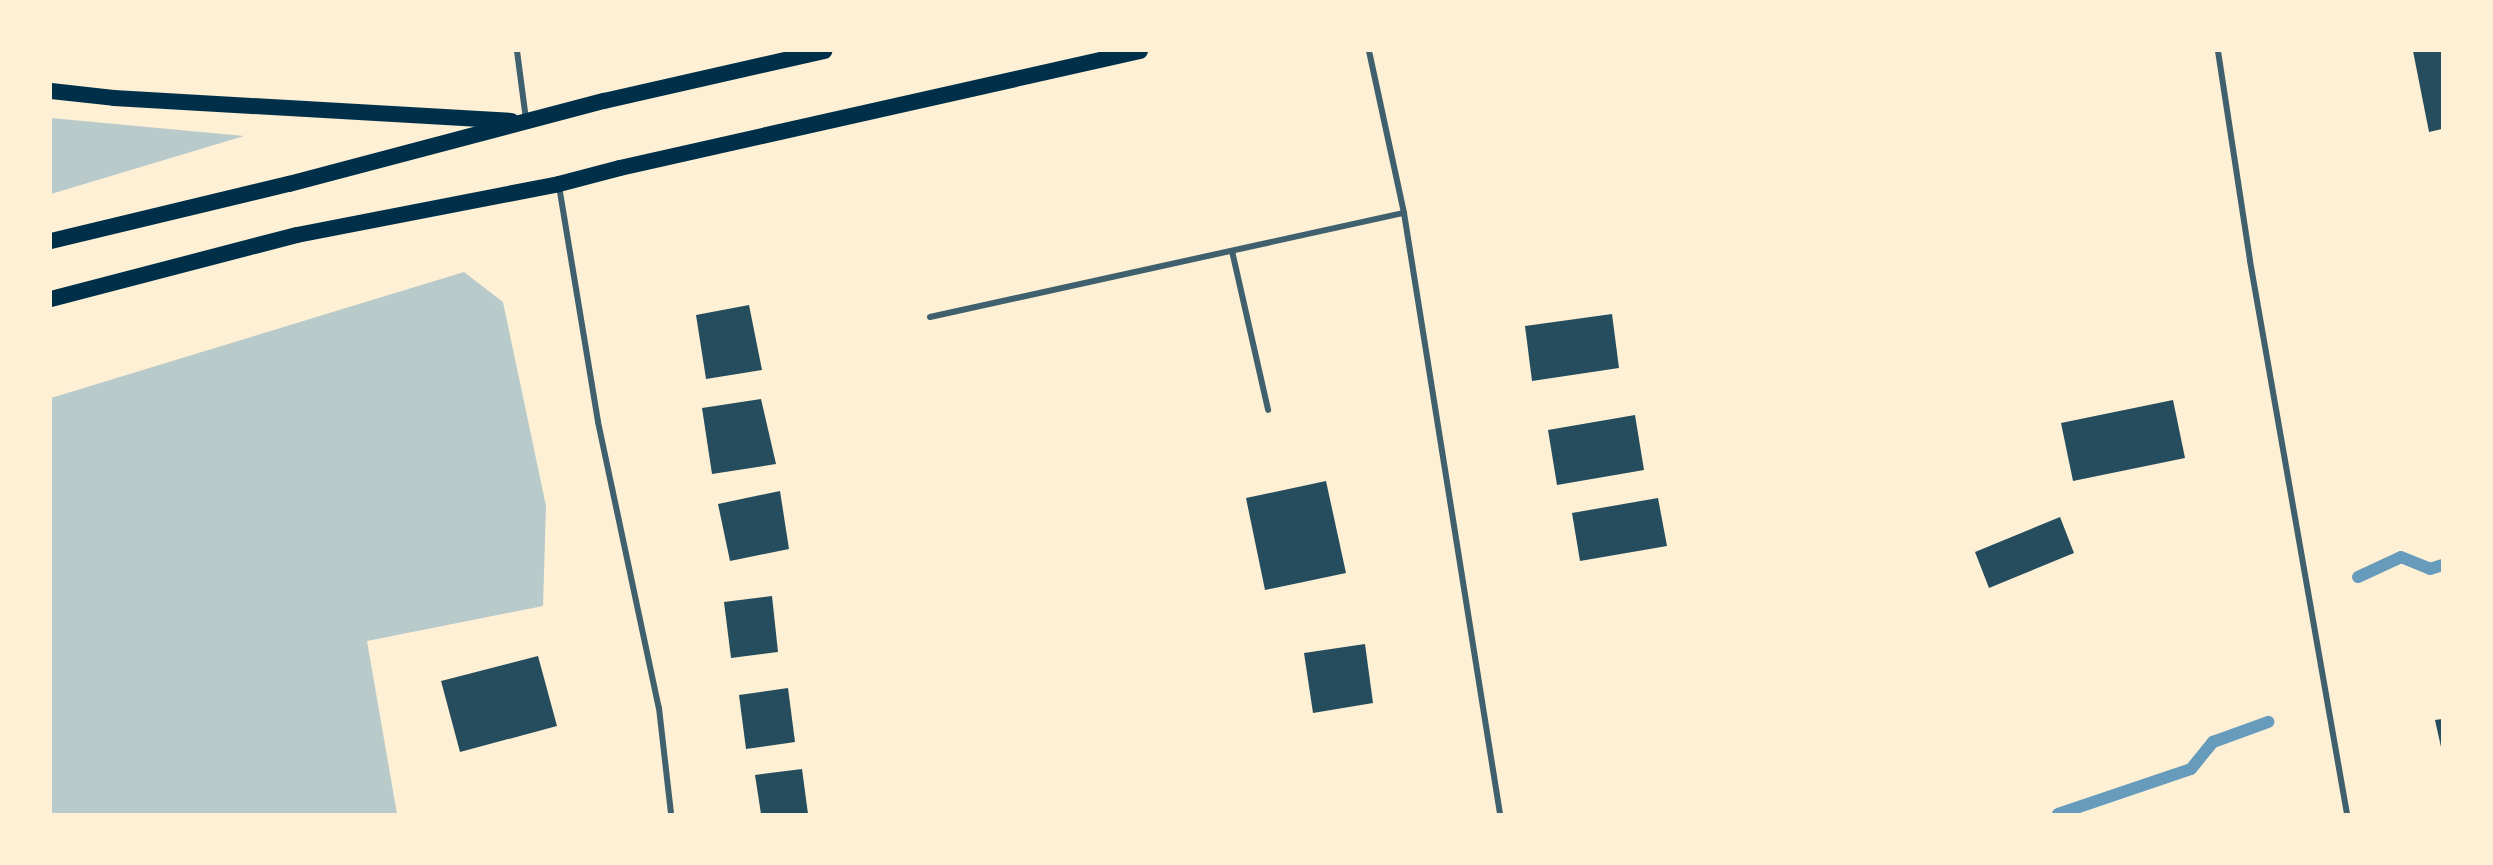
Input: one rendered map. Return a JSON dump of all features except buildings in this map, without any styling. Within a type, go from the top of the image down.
[{"type":"highway","points":[[51,241],[290,184],[604,101],[824,51]]},
{"type":"highway","points":[[51,299],[297,235],[559,184],[620,168],[1140,51]]},
{"type":"highway","points":[[51,92],[114,98],[526,122]]},
{"type":"street","points":[[517,51],[526,122]]},
{"type":"street","points":[[1369,51],[1404,213],[1500,814]]},
{"type":"street","points":[[2218,51],[2252,273],[2347,814]]},
{"type":"street","points":[[559,184],[598,422],[659,708],[671,814]]},
{"type":"street","points":[[930,317],[1404,213]]},
{"type":"street","points":[[1232,251],[1268,410]]},
{"type":"shaded area","points":[[51,118],[244,136],[51,194]]},
{"type":"shaded area","points":[[464,272],[503,302],[546,506],[543,606],[367,641],[397,814],[51,814],[51,398]]},
{"type":"waterway","points":[[2358,577],[2401,557],[2430,569],[2442,565]]},
{"type":"waterway","points":[[2058,814],[2191,769],[2213,742],[2268,722]]}]
